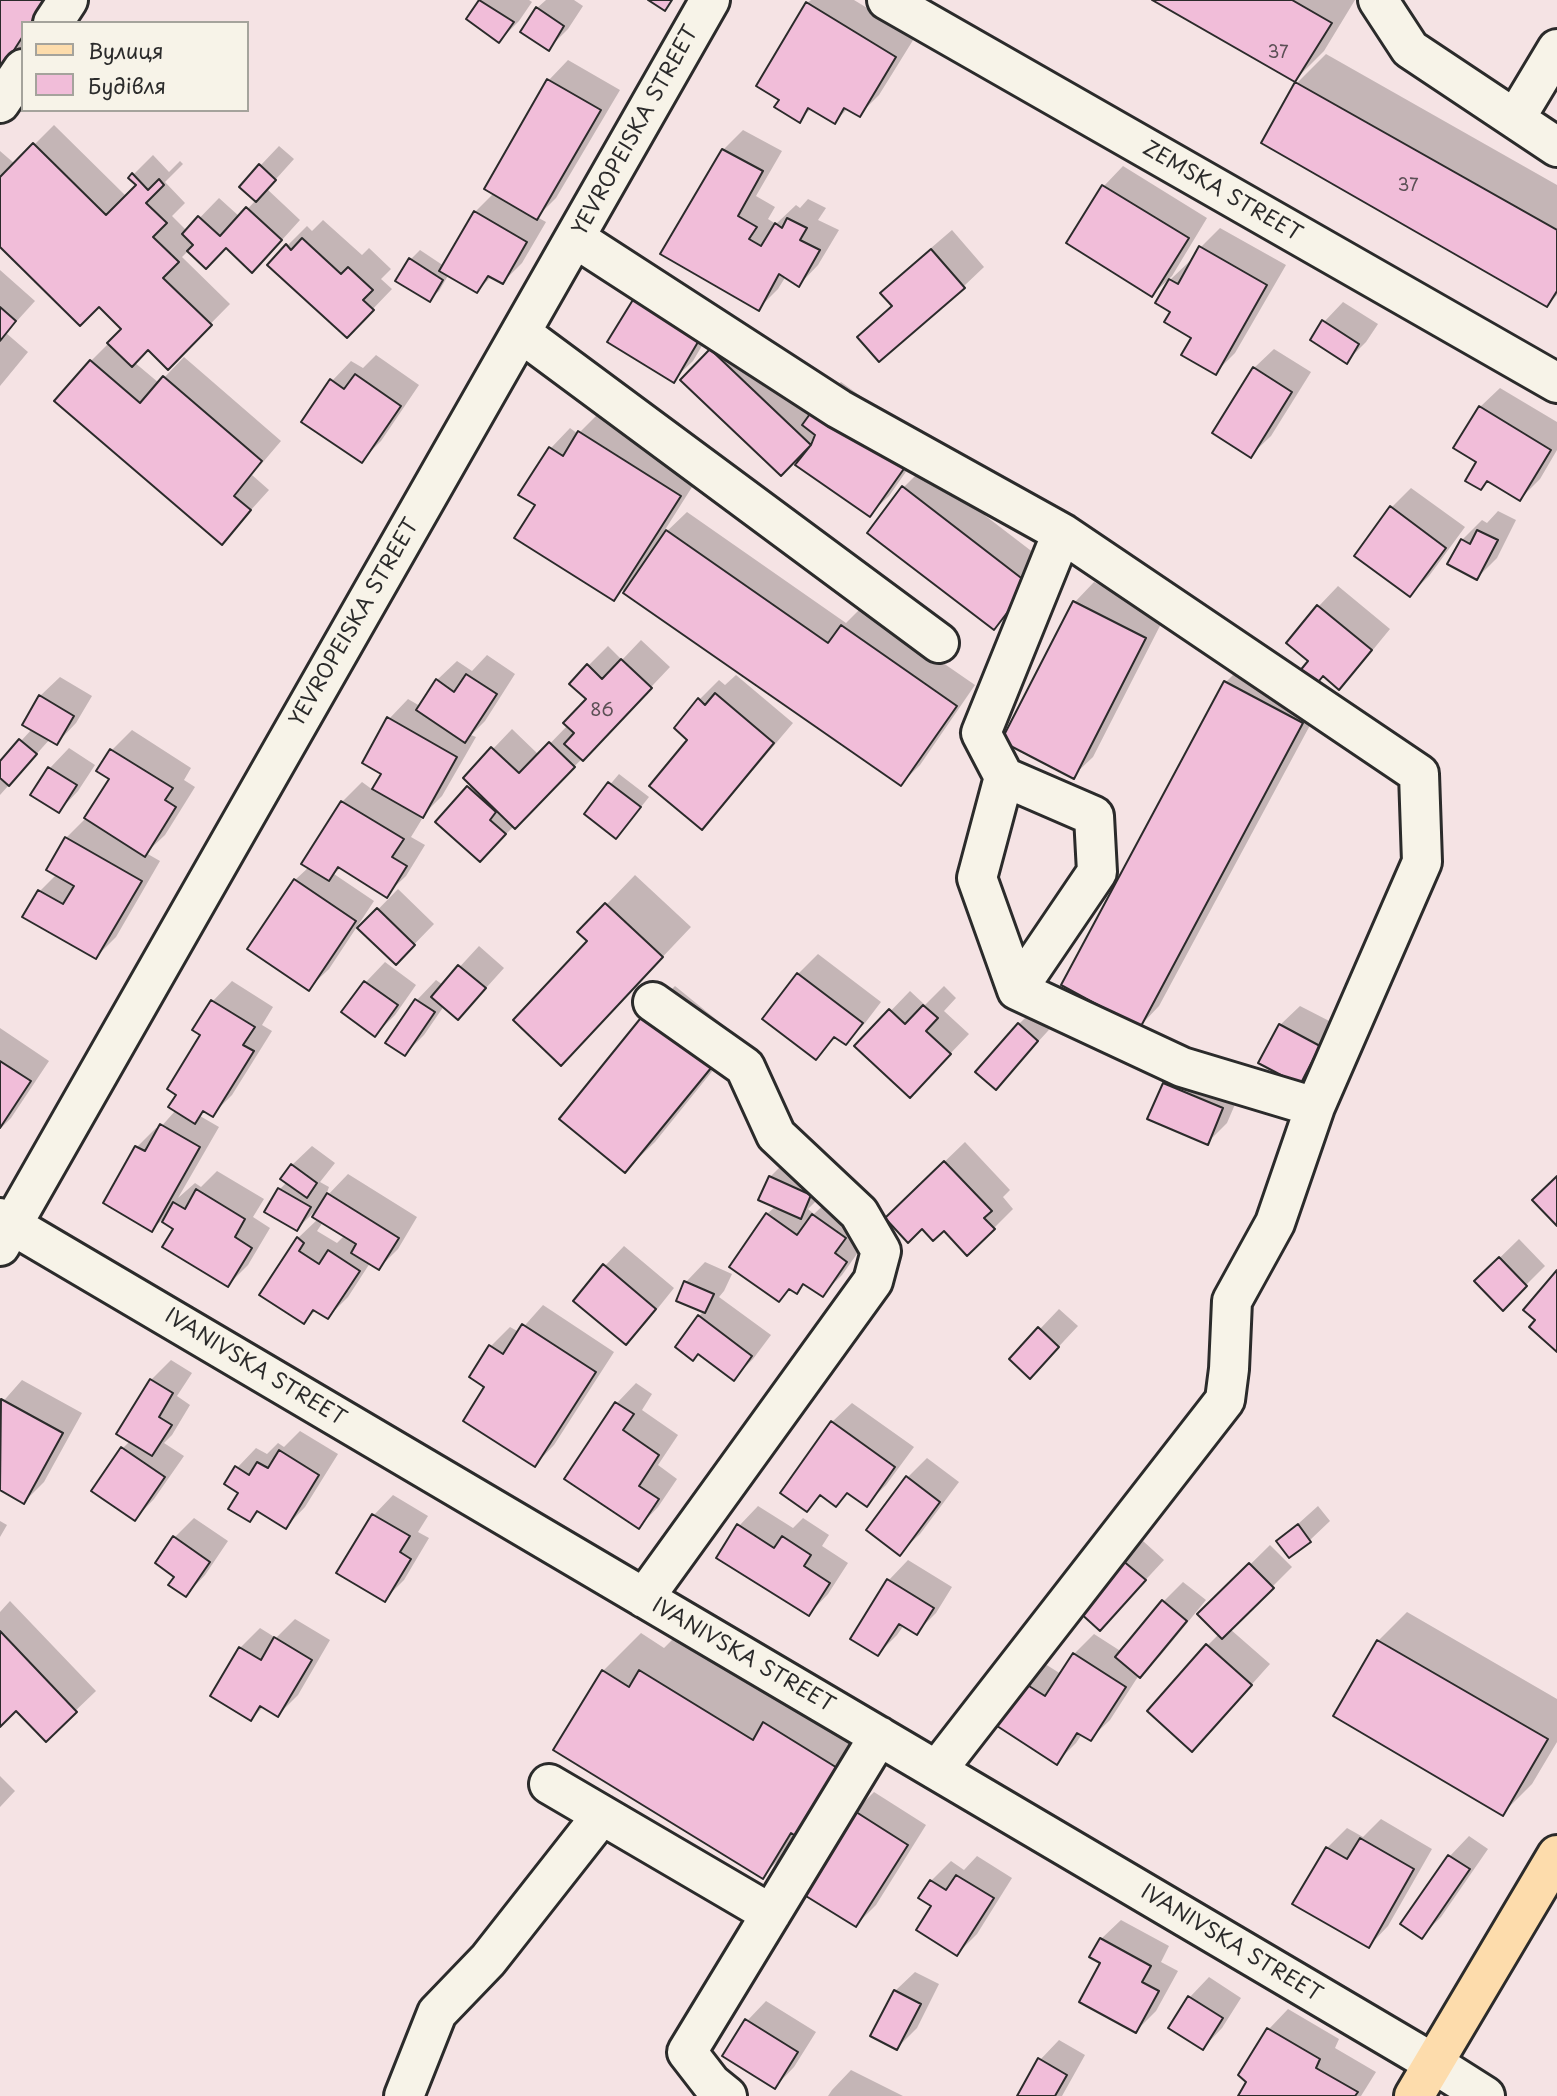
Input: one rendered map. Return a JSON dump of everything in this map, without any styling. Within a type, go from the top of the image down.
[{"type":"main road","points":[[1414,2096],[1557,1855]]},
{"type":"street","points":[[54,21],[68,0]]},
{"type":"street","name":"YEVROPEISKA STREET","points":[[4,1230],[710,0]]},
{"type":"street","name":"ZEMSKA STREET","points":[[887,0],[1557,383]]},
{"type":"street","points":[[1378,0],[1410,49],[1557,147]]},
{"type":"street","points":[[1516,119],[1557,50]]},
{"type":"street","points":[[0,103],[21,72]]},
{"type":"street","points":[[575,238],[839,409],[1062,533],[1419,774],[1422,862],[1315,1107],[1275,1223],[1232,1301],[1225,1400],[937,1770]]},
{"type":"street","points":[[521,333],[939,643]]},
{"type":"street","points":[[1017,990],[1097,872],[1094,816],[1004,777],[981,733],[1062,533]]},
{"type":"street","points":[[1004,777],[977,878],[1017,990],[1182,1068],[1315,1107]]},
{"type":"street","points":[[644,1598],[873,1281],[881,1251],[859,1213],[776,1135],[745,1067],[653,1002]]},
{"type":"street","name":"IVANIVSKA STREET","points":[[4,1230],[644,1598],[1485,2096]]},
{"type":"street","points":[[727,2096],[711,2083],[687,2052],[879,1737]]},
{"type":"street","points":[[549,1784],[771,1914]]},
{"type":"street","points":[[404,2096],[437,2013],[488,1960],[603,1815]]},
{"type":"building","points":[[0,0],[46,0],[32,21],[21,21],[21,39],[0,72]]},
{"type":"building","points":[[479,0],[514,22],[499,43],[466,19]]},
{"type":"building","points":[[648,0],[672,0],[665,11]]},
{"type":"building","points":[[1152,0],[1292,0],[1332,23],[1295,82]]},
{"type":"building","points":[[806,2],[896,57],[860,117],[844,108],[835,124],[808,108],[800,123],[774,107],[779,100],[756,86]]},
{"type":"building","points":[[536,7],[564,26],[549,51],[520,32]]},
{"type":"building","points":[[547,79],[601,110],[537,220],[484,189]]},
{"type":"building","points":[[1295,82],[1557,230],[1557,291],[1547,307],[1261,143]]},
{"type":"building","points":[[33,143],[106,215],[136,185],[128,178],[132,173],[148,190],[159,179],[164,185],[146,203],[167,223],[153,237],[179,262],[163,278],[212,325],[168,370],[148,350],[132,367],[107,343],[121,329],[99,307],[80,326],[0,247],[0,177]]},
{"type":"building","points":[[722,149],[763,171],[738,216],[757,227],[749,239],[761,246],[775,223],[782,228],[787,218],[807,228],[800,240],[820,250],[799,287],[779,274],[759,311],[660,254]]},
{"type":"building","points":[[259,164],[276,180],[256,202],[239,187]]},
{"type":"building","points":[[1102,185],[1189,238],[1152,297],[1066,243]]},
{"type":"building","points":[[246,207],[282,240],[252,273],[226,248],[206,269],[187,251],[193,245],[182,234],[198,216],[220,236]]},
{"type":"building","points":[[474,211],[527,242],[503,284],[488,276],[477,293],[439,271]]},
{"type":"building","points":[[302,238],[341,274],[348,267],[373,290],[363,300],[374,310],[347,338],[267,265],[286,244],[291,250]]},
{"type":"building","points":[[1199,246],[1267,285],[1216,375],[1181,355],[1191,338],[1164,322],[1170,312],[1155,303],[1169,279],[1178,284]]},
{"type":"building","points":[[931,249],[965,288],[879,362],[857,337],[892,306],[880,293]]},
{"type":"building","points":[[409,258],[443,280],[430,302],[395,281]]},
{"type":"building","points":[[639,290],[705,330],[674,383],[607,342]]},
{"type":"building","points":[[0,307],[16,321],[0,341]]},
{"type":"building","points":[[1322,320],[1359,344],[1347,364],[1310,340]]},
{"type":"building","points":[[710,349],[811,445],[781,476],[680,380]]},
{"type":"building","points":[[90,360],[140,403],[163,376],[262,461],[234,496],[251,510],[222,545],[54,401]]},
{"type":"building","points":[[1253,367],[1292,392],[1251,458],[1212,433]]},
{"type":"building","points":[[355,374],[401,406],[362,463],[301,422],[330,379],[344,389]]},
{"type":"building","points":[[820,400],[908,463],[870,517],[795,465],[811,445],[815,435],[802,425]]},
{"type":"building","points":[[1479,406],[1551,450],[1520,501],[1487,481],[1481,490],[1465,481],[1476,462],[1453,448]]},
{"type":"building","points":[[578,431],[681,496],[614,601],[514,538],[535,505],[518,495],[549,447],[563,456]]},
{"type":"building","points":[[902,486],[1029,584],[994,630],[867,533]]},
{"type":"building","points":[[1390,506],[1446,548],[1410,597],[1354,556]]},
{"type":"building","points":[[666,530],[828,643],[841,625],[957,706],[901,786],[623,593]]},
{"type":"building","points":[[1477,530],[1498,540],[1477,580],[1447,564],[1461,539],[1470,544]]},
{"type":"building","points":[[1073,601],[1146,638],[1074,779],[1001,741]]},
{"type":"building","points":[[1317,605],[1372,650],[1339,690],[1323,676],[1315,686],[1299,672],[1308,661],[1286,643]]},
{"type":"building","points":[[621,659],[652,688],[583,761],[564,744],[574,733],[563,723],[586,699],[569,684],[587,664],[602,679]]},
{"type":"building","points":[[466,674],[497,694],[465,743],[416,710],[436,679],[454,692]]},
{"type":"building","points":[[1224,681],[1303,723],[1140,1028],[1061,985]]},
{"type":"building","points":[[715,693],[774,743],[702,830],[649,786],[687,740],[674,728],[698,698],[705,705]]},
{"type":"building","points":[[39,695],[74,716],[57,745],[22,725]]},
{"type":"building","points":[[387,717],[457,757],[423,818],[372,789],[381,774],[362,763]]},
{"type":"building","points":[[19,739],[37,754],[9,786],[0,778],[0,761]]},
{"type":"building","points":[[549,742],[575,767],[515,829],[463,778],[491,747],[519,773]]},
{"type":"building","points":[[110,749],[173,788],[165,800],[176,807],[145,857],[84,818],[109,779],[96,771]]},
{"type":"building","points":[[48,767],[77,785],[59,813],[30,795]]},
{"type":"building","points":[[608,782],[641,807],[616,839],[584,814]]},
{"type":"building","points":[[467,786],[496,812],[490,820],[506,834],[480,862],[435,822]]},
{"type":"building","points":[[341,801],[404,839],[392,857],[407,866],[387,898],[338,867],[329,881],[301,864]]},
{"type":"building","points":[[65,837],[142,881],[96,959],[22,917],[38,890],[63,904],[74,886],[46,870]]},
{"type":"building","points":[[294,879],[356,921],[309,991],[247,949]]},
{"type":"building","points":[[605,903],[663,957],[561,1066],[513,1020],[587,941],[577,932]]},
{"type":"building","points":[[377,908],[415,945],[396,965],[357,928]]},
{"type":"building","points":[[458,965],[486,988],[458,1020],[431,997]]},
{"type":"building","points":[[797,973],[863,1023],[846,1045],[834,1037],[816,1060],[762,1019]]},
{"type":"building","points":[[364,981],[398,1005],[375,1037],[341,1012]]},
{"type":"building","points":[[415,999],[435,1012],[405,1056],[385,1043]]},
{"type":"building","points":[[211,1000],[255,1027],[243,1045],[254,1051],[213,1117],[203,1111],[195,1124],[168,1107],[176,1095],[167,1089],[200,1035],[192,1030]]},
{"type":"building","points":[[923,1005],[938,1018],[926,1031],[951,1054],[910,1098],[854,1046],[889,1009],[905,1024]]},
{"type":"building","points":[[644,1014],[711,1068],[625,1173],[559,1119]]},
{"type":"building","points":[[1018,1023],[1038,1041],[996,1090],[975,1072]]},
{"type":"building","points":[[1279,1024],[1320,1046],[1300,1085],[1258,1063]]},
{"type":"building","points":[[0,1061],[31,1081],[0,1128]]},
{"type":"building","points":[[1163,1083],[1223,1108],[1208,1145],[1147,1119]]},
{"type":"building","points":[[160,1124],[200,1147],[152,1232],[103,1203],[135,1146],[145,1151]]},
{"type":"building","points":[[944,1161],[992,1211],[984,1218],[995,1229],[967,1256],[944,1231],[933,1241],[922,1229],[908,1243],[885,1218]]},
{"type":"building","points":[[291,1164],[317,1183],[307,1198],[280,1179]]},
{"type":"building","points":[[769,1176],[811,1195],[801,1219],[758,1200]]},
{"type":"building","points":[[1557,1176],[1557,1226],[1532,1200]]},
{"type":"building","points":[[278,1188],[311,1207],[297,1231],[264,1212]]},
{"type":"building","points":[[196,1189],[245,1219],[235,1237],[252,1248],[228,1287],[162,1247],[173,1229],[162,1222],[173,1202],[185,1209]]},
{"type":"building","points":[[327,1193],[399,1238],[379,1270],[351,1253],[356,1244],[312,1217]]},
{"type":"building","points":[[766,1213],[797,1235],[812,1214],[846,1238],[835,1253],[847,1262],[823,1297],[803,1284],[797,1294],[789,1289],[779,1302],[729,1267]]},
{"type":"building","points":[[297,1237],[304,1243],[299,1251],[319,1264],[328,1250],[360,1271],[328,1319],[313,1310],[304,1324],[259,1295]]},
{"type":"building","points":[[1499,1257],[1527,1286],[1503,1311],[1474,1281]]},
{"type":"building","points":[[603,1264],[656,1309],[626,1345],[573,1301]]},
{"type":"building","points":[[1557,1270],[1557,1352],[1529,1327],[1535,1320],[1523,1310]]},
{"type":"building","points":[[684,1281],[714,1294],[705,1313],[676,1301]]},
{"type":"building","points":[[698,1315],[752,1356],[734,1381],[698,1354],[693,1361],[675,1347]]},
{"type":"building","points":[[522,1324],[596,1372],[535,1467],[463,1421],[484,1387],[469,1377],[489,1345],[503,1354]]},
{"type":"building","points":[[1038,1327],[1059,1347],[1030,1379],[1009,1359]]},
{"type":"building","points":[[150,1379],[173,1393],[159,1417],[172,1425],[152,1456],[116,1434]]},
{"type":"building","points":[[1,1399],[63,1433],[24,1504],[0,1490]]},
{"type":"building","points":[[615,1402],[634,1414],[623,1430],[659,1455],[639,1486],[659,1499],[639,1529],[564,1479]]},
{"type":"building","points":[[831,1421],[895,1467],[867,1507],[847,1493],[836,1507],[820,1495],[807,1512],[780,1493]]},
{"type":"building","points":[[121,1447],[165,1477],[135,1521],[91,1491]]},
{"type":"building","points":[[279,1450],[319,1475],[286,1529],[257,1511],[250,1522],[228,1509],[238,1493],[224,1484],[235,1466],[249,1475],[257,1462],[268,1468]]},
{"type":"building","points":[[906,1476],[940,1502],[900,1556],[866,1530]]},
{"type":"building","points":[[372,1514],[410,1536],[400,1552],[411,1559],[385,1602],[336,1573]]},
{"type":"building","points":[[737,1524],[774,1548],[782,1536],[811,1555],[804,1566],[830,1583],[809,1616],[716,1558]]},
{"type":"building","points":[[1298,1524],[1311,1542],[1289,1558],[1276,1541]]},
{"type":"building","points":[[173,1536],[210,1562],[186,1597],[168,1585],[174,1577],[155,1563]]},
{"type":"building","points":[[1122,1560],[1146,1580],[1100,1631],[1078,1611]]},
{"type":"building","points":[[1249,1563],[1274,1588],[1222,1639],[1197,1614]]},
{"type":"building","points":[[887,1579],[934,1608],[917,1635],[899,1624],[878,1656],[850,1639]]},
{"type":"building","points":[[1162,1600],[1187,1621],[1140,1678],[1115,1657]]},
{"type":"building","points":[[0,1631],[77,1712],[46,1742],[16,1711],[0,1727]]},
{"type":"building","points":[[274,1637],[312,1660],[278,1717],[260,1706],[251,1721],[210,1696],[239,1647],[261,1660]]},
{"type":"building","points":[[1377,1640],[1548,1739],[1503,1816],[1333,1716]]},
{"type":"building","points":[[1206,1644],[1252,1685],[1192,1752],[1147,1711]]},
{"type":"building","points":[[1073,1653],[1126,1687],[1091,1741],[1077,1733],[1057,1765],[994,1724],[1021,1681],[1045,1696]]},
{"type":"building","points":[[602,1670],[629,1687],[639,1670],[753,1740],[763,1722],[847,1774],[805,1842],[791,1833],[763,1879],[553,1750]]},
{"type":"building","points":[[853,1810],[908,1845],[856,1927],[801,1893]]},
{"type":"building","points":[[1360,1838],[1414,1869],[1369,1948],[1292,1904],[1326,1847],[1347,1859]]},
{"type":"building","points":[[1448,1855],[1470,1869],[1422,1939],[1400,1924]]},
{"type":"building","points":[[956,1875],[994,1898],[957,1956],[916,1930],[931,1906],[918,1898],[930,1880],[946,1890]]},
{"type":"building","points":[[1100,1938],[1151,1966],[1142,1982],[1159,1991],[1136,2033],[1079,2002],[1100,1963],[1089,1957]]},
{"type":"building","points":[[894,1990],[921,2004],[897,2050],[870,2036]]},
{"type":"building","points":[[1188,1996],[1223,2018],[1203,2050],[1168,2028]]},
{"type":"building","points":[[745,2019],[798,2052],[775,2089],[722,2056]]},
{"type":"building","points":[[1267,2028],[1320,2059],[1316,2068],[1358,2092],[1355,2096],[1238,2096],[1246,2082],[1238,2075]]},
{"type":"building","points":[[1038,2058],[1067,2075],[1055,2096],[1017,2096]]}]
